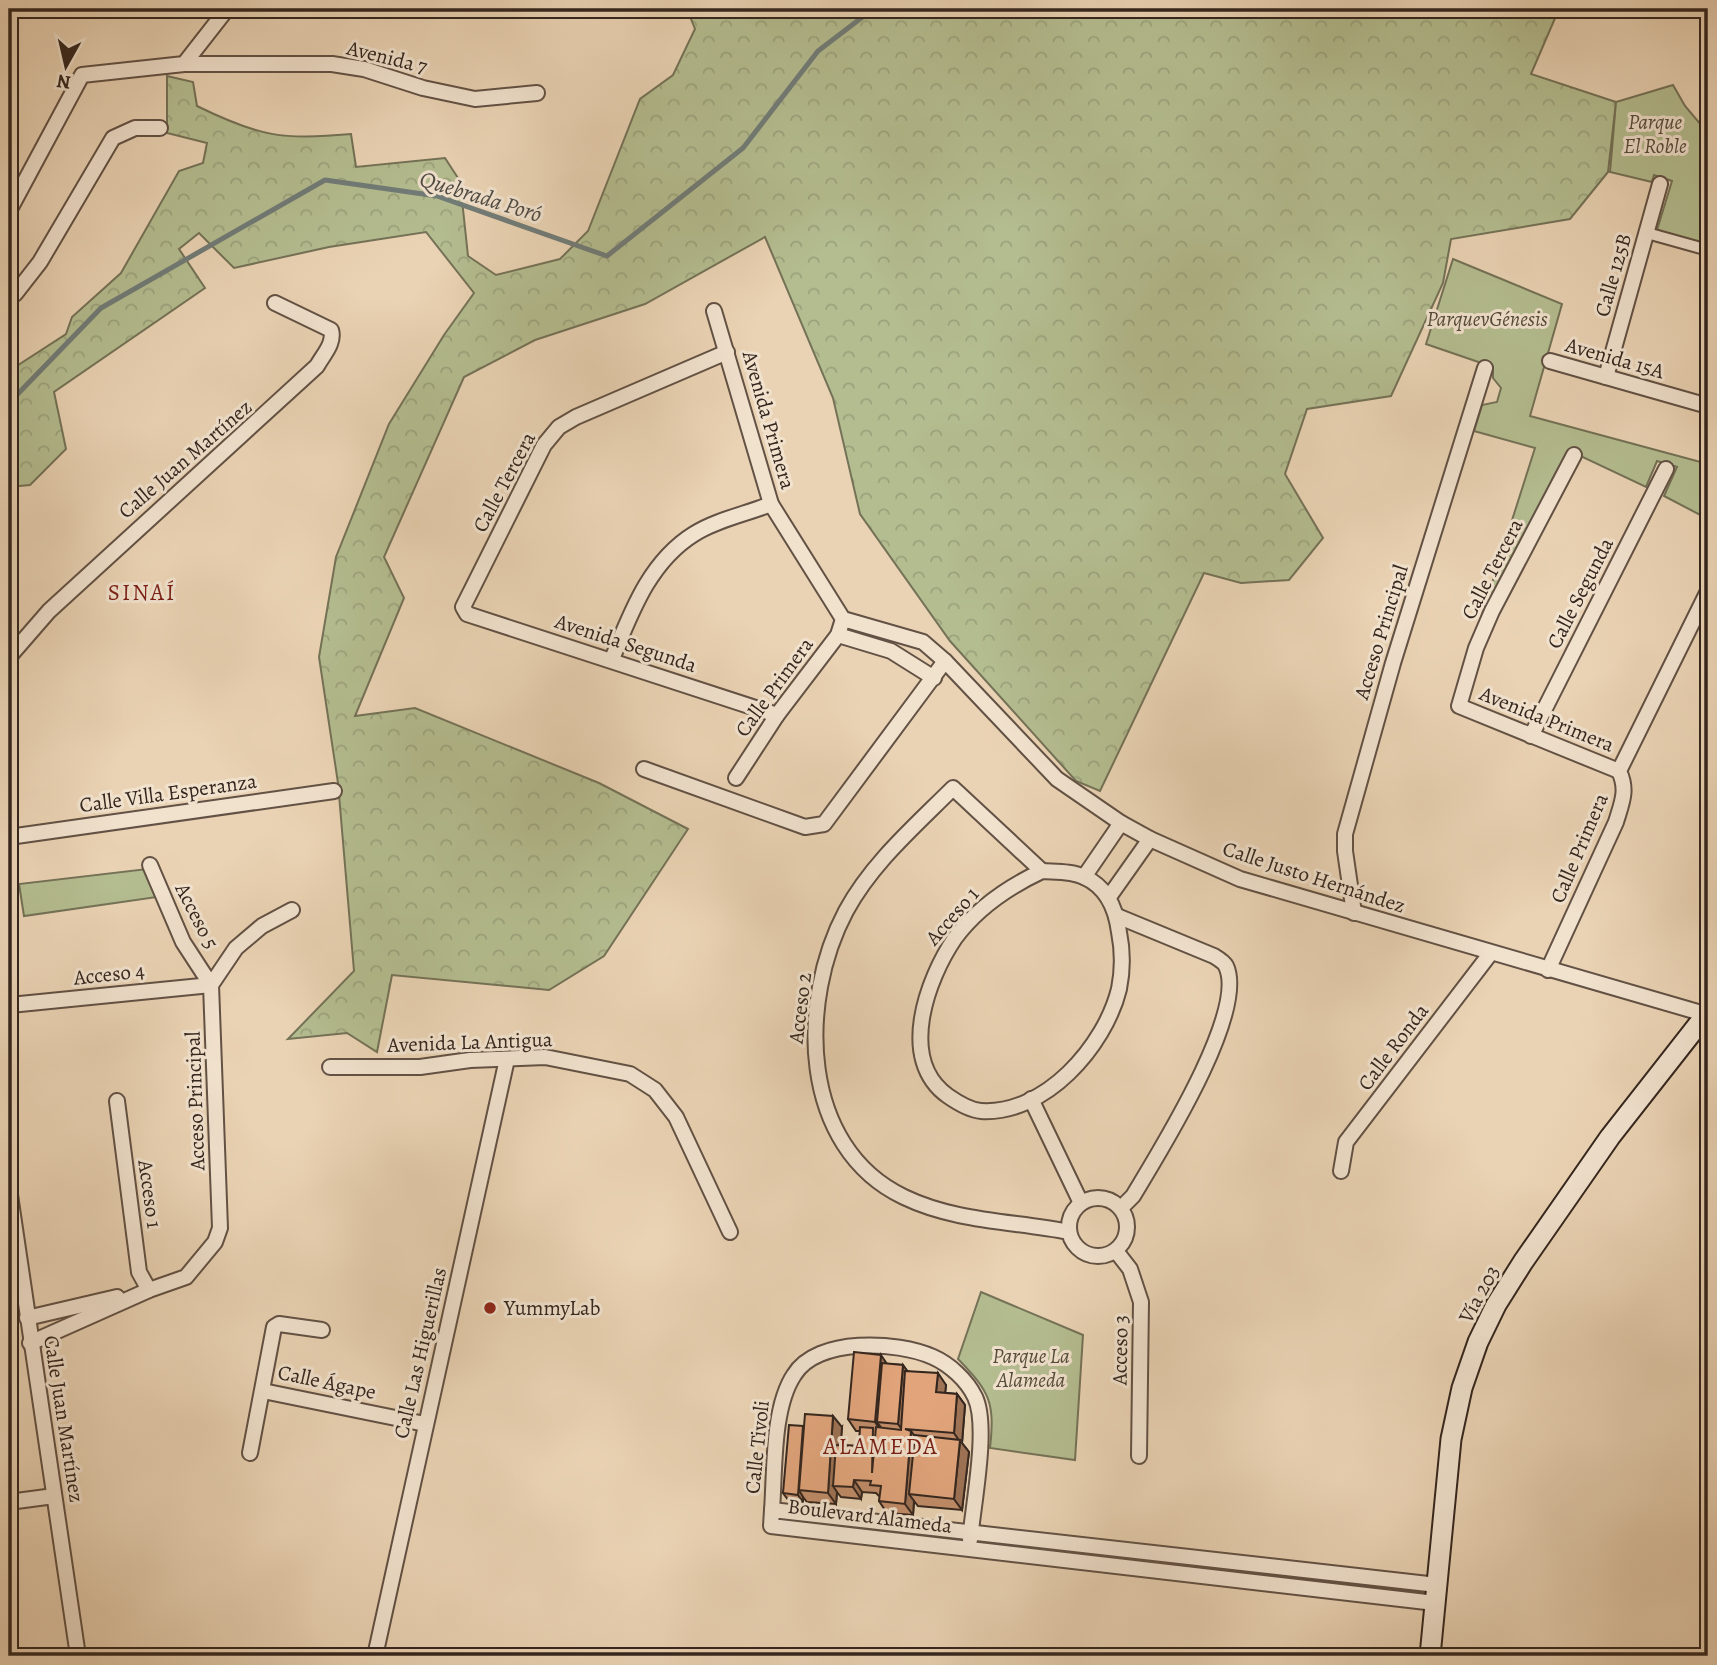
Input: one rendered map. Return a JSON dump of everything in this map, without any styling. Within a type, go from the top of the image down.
[{"type":"main road","name":"Vía 203","points":[[1430,1656],[1451,1438],[1462,1388],[1478,1342],[1496,1305],[1531,1250],[1610,1137],[1707,1014]]},
{"type":"street","points":[[184,64],[227,9]]},
{"type":"street","points":[[433,10],[464,9]]},
{"type":"street","name":"Avenida 7","points":[[9,211],[82,75],[184,64],[332,64],[364,69],[423,88],[475,99],[537,93]]},
{"type":"street","points":[[9,296],[15,294],[40,262],[113,138],[135,128],[160,128]]},
{"type":"street","name":"Calle 125B","points":[[1606,377],[1660,184]]},
{"type":"street","points":[[1647,233],[1708,250]]},
{"type":"street","name":"Calle Juan Martínez","points":[[9,657],[49,611],[317,366],[330,345],[333,336],[331,330],[275,303]]},
{"type":"street","name":"Avenida Primera","points":[[714,311],[771,504],[843,619]]},
{"type":"street","name":"Calle Tercera","points":[[464,610],[514,500],[544,445],[559,427],[576,416],[727,352]]},
{"type":"street","name":"Avenida 15A","points":[[1550,361],[1708,406]]},
{"type":"street","name":"Acceso Principal","points":[[1354,913],[1345,834],[1393,663],[1485,368]]},
{"type":"street","name":"Calle Tercera","points":[[1460,706],[1476,648],[1492,611],[1574,455]]},
{"type":"street","name":"Calle Segunda","points":[[1531,736],[1666,470]]},
{"type":"street","points":[[612,659],[636,603],[656,569],[671,552],[695,533],[771,504]]},
{"type":"street","name":"Calle Primera","points":[[1548,970],[1616,822],[1625,796],[1625,785],[1619,771],[1708,591]]},
{"type":"street","name":"Avenida Segunda","points":[[464,610],[777,715]]},
{"type":"street","points":[[644,769],[805,827],[824,824],[945,661],[923,642],[911,637],[843,619]]},
{"type":"street","name":"Calle Primera","points":[[736,778],[777,715],[838,635],[843,619]]},
{"type":"street","points":[[838,635],[891,651],[934,678]]},
{"type":"street","name":"Calle Justo Hernández","points":[[945,661],[1057,779],[1121,823],[1150,839],[1240,879],[1490,954],[1707,1014]]},
{"type":"street","name":"Avenida Primera","points":[[1460,706],[1619,771]]},
{"type":"street","name":"Acceso 2","points":[[1042,871],[953,788],[874,868],[847,909],[830,945],[819,995],[814,1044],[827,1109],[842,1139],[880,1182],[901,1196],[938,1212],[1069,1231]]},
{"type":"street","name":"Calle Villa Esperanza","points":[[9,837],[334,791]]},
{"type":"street","points":[[1042,871],[1084,877],[1121,823]]},
{"type":"street","points":[[1109,897],[1150,839]]},
{"type":"street","name":"Acceso 5","points":[[150,865],[184,944],[211,985]]},
{"type":"street","name":"Acceso 1","points":[[1042,871],[1008,887],[980,910],[957,936],[937,967],[928,991],[921,1039],[923,1060],[930,1079],[962,1105],[980,1111],[1002,1109],[1031,1099],[1054,1085],[1080,1061],[1103,1028],[1118,991],[1124,956],[1117,916],[1109,897],[1084,877]]},
{"type":"street","points":[[211,985],[236,948],[262,926],[292,910]]},
{"type":"street","points":[[1117,916],[1214,956],[1225,964],[1228,975],[1228,996],[1209,1062],[1133,1196],[1121,1208]]},
{"type":"street","name":"Calle Ronda","points":[[1341,1171],[1346,1142],[1490,954]]},
{"type":"street","name":"Acceso Principal","points":[[30,1343],[186,1276],[215,1242],[220,1228],[211,985]]},
{"type":"street","name":"Acceso 4","points":[[10,1005],[211,985]]},
{"type":"street","name":"Avenida La Antigua","points":[[330,1067],[420,1067],[470,1060],[545,1057],[581,1062],[630,1074],[655,1090],[676,1117],[730,1232]]},
{"type":"street","name":"Calle Las Higuerillas","points":[[375,1656],[507,1059]]},
{"type":"street","points":[[1031,1099],[1081,1203]]},
{"type":"street","name":"Acceso 1","points":[[117,1101],[139,1272],[149,1290]]},
{"type":"street","name":"Calle Juan Martínez","points":[[9,1188],[78,1656]]},
{"type":"street","points":[[1097,1198],[1114,1202],[1121,1208],[1126,1216],[1127,1236],[1116,1251],[1107,1256],[1087,1254],[1072,1241],[1069,1231],[1071,1216],[1081,1203],[1097,1198]]},
{"type":"street","name":"Acceso 3","points":[[1116,1251],[1130,1269],[1142,1302],[1139,1456]]},
{"type":"street","name":"Acceso Principal","points":[[27,1318],[149,1290]]},
{"type":"street","points":[[250,1453],[274,1327],[279,1324],[322,1330]]},
{"type":"street","name":"Calle Tivoli","points":[[772,1510],[781,1407],[785,1390],[796,1371],[816,1354],[844,1345],[893,1348],[932,1356],[958,1374],[975,1397],[981,1428],[969,1549]]},
{"type":"street","name":"Calle Ágape","points":[[262,1391],[425,1424]]},
{"type":"street","points":[[9,1502],[54,1496]]},
{"type":"street","name":"Boulevard Alameda","points":[[772,1510],[1274,1567],[1436,1594],[1272,1585],[771,1525],[772,1510]]},
{"type":"street","points":[[1117,1566],[1119,1550]]},
{"type":"street","points":[[1272,1585],[1274,1567]]},
{"type":"green space","points":[[687,9],[1559,9],[1531,74],[1616,102],[1608,172],[1570,219],[1451,239],[1443,283],[1391,396],[1307,409],[1285,474],[1323,538],[1289,580],[1241,583],[1204,573],[1100,791],[1076,781],[950,641],[860,514],[833,398],[765,237],[645,304],[535,340],[464,377],[384,557],[404,598],[355,716],[415,708],[599,783],[688,829],[604,956],[549,990],[392,975],[377,1052],[347,1033],[288,1039],[354,971],[338,783],[319,657],[336,557],[389,424],[444,335],[474,293],[426,232],[329,247],[234,268],[199,233],[179,249],[205,288],[54,392],[66,449],[30,485],[9,487],[9,371],[66,334],[72,317],[121,273],[179,171],[203,163],[207,143],[167,133],[167,76],[193,82],[197,106],[255,130],[307,137],[351,134],[356,167],[445,158],[460,181],[468,256],[496,275],[560,259],[588,231],[640,99],[673,75],[695,29]]},
{"type":"green space","name":"Parque El Roble","points":[[1673,85],[1685,106],[1708,133],[1708,245],[1657,230],[1672,181],[1654,175],[1652,182],[1610,172],[1616,102]]},
{"type":"green space","name":"ParquevGénesis","points":[[1453,259],[1562,304],[1530,416],[1708,464],[1708,519],[1664,496],[1677,467],[1657,461],[1646,487],[1568,450],[1478,627],[1535,448],[1474,431],[1482,405],[1497,402],[1501,388],[1493,378],[1493,367],[1426,344]]},
{"type":"green space","points":[[147,869],[157,897],[24,916],[19,884]]},
{"type":"green space","name":"Parque La Alameda","points":[[981,1292],[1083,1335],[1075,1460],[990,1448],[992,1419],[988,1399],[977,1380],[958,1359]]},
{"type":"building","points":[[854,1352],[881,1355],[875,1422],[848,1419]]},
{"type":"building","points":[[882,1363],[903,1365],[898,1424],[877,1422]]},
{"type":"building","points":[[905,1371],[938,1373],[936,1392],[957,1394],[954,1433],[905,1429],[911,1431],[905,1504],[879,1501],[881,1486],[870,1485],[871,1481],[854,1480],[853,1487],[833,1486],[836,1445],[859,1446],[860,1427],[873,1428],[872,1473],[876,1427],[901,1430]]},
{"type":"building","points":[[805,1414],[833,1416],[828,1493],[799,1490]]},
{"type":"building","points":[[789,1425],[803,1426],[798,1495],[783,1493]]},
{"type":"building","points":[[915,1435],[960,1440],[954,1499],[909,1494]]},
{"type":"waterway","name":"Quebrada Poró","points":[[9,403],[101,308],[325,180],[437,196],[607,256],[743,148],[818,51],[873,9]]},
{"type":"place","name":"YummyLab","points":[[490,1308]]},
{"type":"district","name":"SINAÍ","points":[[142,592]]},
{"type":"district","name":"ALAMEDA","points":[[881,1446]]}]
